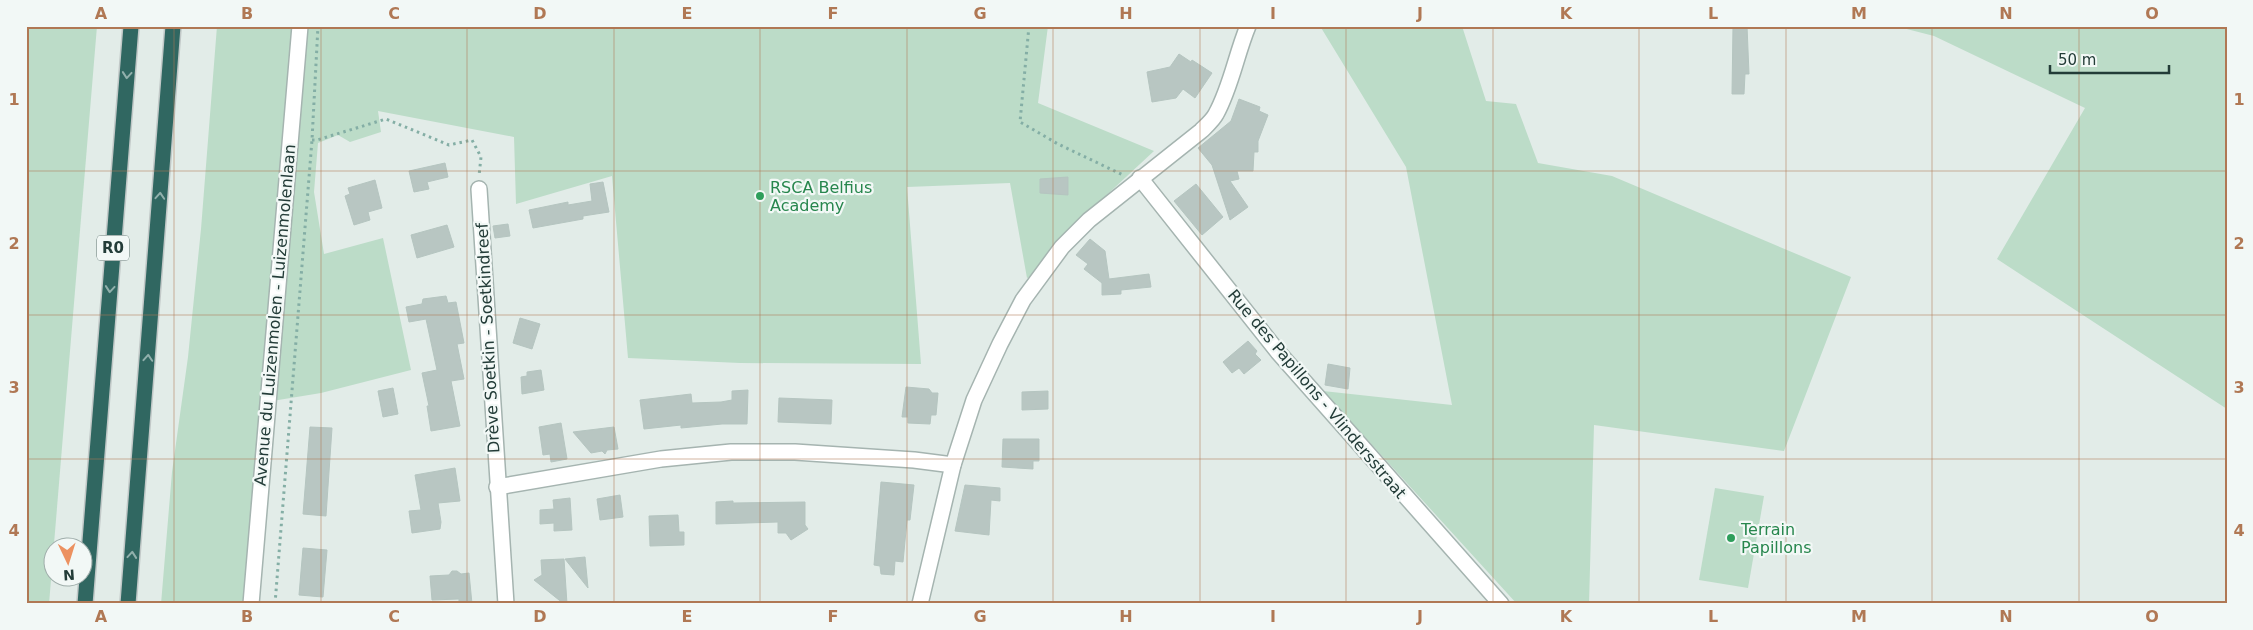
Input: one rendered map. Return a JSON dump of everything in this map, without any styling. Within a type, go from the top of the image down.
[{"type":"highway","name":"R0","points":[[85,604],[131,26]]},
{"type":"highway","points":[[128,604],[173,26]]},
{"type":"street","name":"Avenue du Luizenmolen - Luizenmolenlaan","points":[[251,604],[300,26]]},
{"type":"street","points":[[920,604],[953,465],[974,400],[1023,300],[1062,247],[1089,220],[1201,131],[1216,116],[1248,26]]},
{"type":"street","name":"Rue des Papillons - Vlindersstraat","points":[[1136,181],[1278,352],[1501,604]]},
{"type":"street","name":"Drève Soetkin - Soetkindreef","points":[[478,190],[506,604]]},
{"type":"street","points":[[497,487],[633,464],[730,452],[795,452],[914,460],[953,465]]},
{"type":"path","points":[[275,604],[312,140],[318,26]]},
{"type":"path","points":[[1029,26],[1020,122],[1058,144],[1136,181]]},
{"type":"path","points":[[312,140],[386,119],[449,146],[472,140],[481,157],[478,190]]},
{"type":"green space","points":[[26,26],[97,26],[54,538],[42,538],[42,588],[50,588],[49,604],[26,604]]},
{"type":"green space","name":"RSCA Belfius Academy","points":[[217,26],[1048,26],[1038,103],[1154,151],[1070,229],[1034,275],[1027,278],[1010,183],[907,187],[921,364],[740,363],[628,358],[612,176],[516,204],[514,137],[378,111],[381,132],[350,142],[338,135],[318,143],[314,192],[324,254],[383,238],[411,370],[321,393],[260,403],[245,604],[161,604],[172,472],[188,357],[201,229]]},
{"type":"green space","points":[[1320,26],[1462,26],[1486,101],[1516,104],[1538,163],[1612,176],[1851,277],[1784,451],[1594,425],[1589,604],[1517,604],[1323,391],[1452,405],[1406,167]]},
{"type":"green space","points":[[1895,26],[2227,26],[2227,409],[1997,259],[2085,108],[1934,36]]},
{"type":"green space","name":"Terrain Papillons","points":[[1715,488],[1764,496],[1748,588],[1699,580]]},
{"type":"building","points":[[1733,26],[1747,26],[1749,74],[1745,74],[1744,94],[1732,94]]},
{"type":"building","points":[[1179,54],[1212,73],[1195,98],[1183,89],[1176,98],[1152,102],[1147,72],[1170,67]]},
{"type":"building","points":[[1239,99],[1260,107],[1259,111],[1268,115],[1258,141],[1258,152],[1254,152],[1253,171],[1237,171],[1239,179],[1230,181],[1248,207],[1230,220],[1212,165],[1198,148],[1231,121]]},
{"type":"building","points":[[445,163],[448,177],[427,182],[429,189],[414,192],[409,171]]},
{"type":"building","points":[[1068,177],[1068,195],[1040,193],[1040,179]]},
{"type":"building","points":[[375,180],[382,208],[368,212],[370,220],[354,225],[345,196],[350,194],[348,188]]},
{"type":"building","points":[[603,182],[609,212],[533,228],[529,210],[568,202],[568,205],[592,201],[590,184]]},
{"type":"building","points":[[1196,184],[1223,217],[1202,235],[1174,201]]},
{"type":"building","points":[[508,224],[510,236],[495,238],[493,226]]},
{"type":"building","points":[[447,225],[454,247],[417,258],[411,235]]},
{"type":"building","points":[[1090,239],[1105,251],[1109,279],[1149,274],[1151,287],[1121,290],[1121,294],[1102,295],[1102,283],[1084,269],[1088,264],[1076,255]]},
{"type":"building","points":[[446,296],[448,303],[456,302],[464,343],[457,344],[464,379],[451,381],[460,426],[431,431],[427,406],[429,406],[422,373],[437,370],[426,319],[409,322],[406,307],[422,304],[423,299]]},
{"type":"building","points":[[520,318],[540,324],[532,349],[513,343]]},
{"type":"building","points":[[1248,341],[1257,351],[1255,354],[1261,360],[1244,374],[1239,368],[1232,373],[1223,362]]},
{"type":"building","points":[[1328,364],[1350,368],[1348,389],[1325,385]]},
{"type":"building","points":[[541,370],[544,390],[522,394],[521,377],[527,376],[527,372]]},
{"type":"building","points":[[906,387],[929,389],[932,393],[938,393],[936,415],[931,415],[930,424],[908,423],[908,417],[902,417]]},
{"type":"building","points":[[393,388],[398,414],[383,417],[378,391]]},
{"type":"building","points":[[748,390],[747,424],[722,424],[681,428],[681,425],[644,429],[640,400],[691,394],[692,403],[721,402],[732,400],[732,391]]},
{"type":"building","points":[[1048,391],[1048,409],[1022,410],[1022,392]]},
{"type":"building","points":[[779,398],[832,400],[831,424],[778,422]]},
{"type":"building","points":[[561,423],[567,459],[551,462],[550,454],[543,455],[539,427]]},
{"type":"building","points":[[310,427],[332,428],[326,516],[303,514]]},
{"type":"building","points":[[614,427],[618,449],[607,450],[605,454],[602,451],[591,453],[573,432]]},
{"type":"building","points":[[1003,439],[1039,439],[1039,461],[1033,461],[1033,469],[1002,467]]},
{"type":"building","points":[[455,468],[460,501],[438,503],[441,522],[440,529],[412,533],[409,511],[421,510],[415,475]]},
{"type":"building","points":[[881,482],[914,485],[910,520],[907,520],[903,562],[895,561],[894,575],[881,574],[880,566],[874,565]]},
{"type":"building","points":[[965,485],[1000,488],[1000,501],[991,500],[989,535],[955,531]]},
{"type":"building","points":[[620,495],[623,517],[600,520],[597,499]]},
{"type":"building","points":[[570,498],[572,530],[554,531],[554,523],[540,524],[540,510],[554,509],[553,500]]},
{"type":"building","points":[[733,501],[733,503],[805,502],[805,525],[808,529],[791,540],[786,533],[778,533],[778,522],[716,524],[716,502]]},
{"type":"building","points":[[678,515],[679,532],[684,532],[684,545],[650,546],[649,516]]},
{"type":"building","points":[[303,548],[327,550],[323,597],[299,595]]},
{"type":"building","points":[[585,557],[588,588],[565,559]]},
{"type":"building","points":[[564,559],[567,604],[564,604],[534,580],[542,575],[541,560]]},
{"type":"building","points":[[452,571],[457,571],[461,574],[469,573],[472,604],[459,604],[459,599],[432,600],[430,576],[449,575]]},
{"type":"place","name":"RSCA Belfius Academy","points":[[760,196]]},
{"type":"place","name":"Terrain Papillons","points":[[1731,538]]}]
